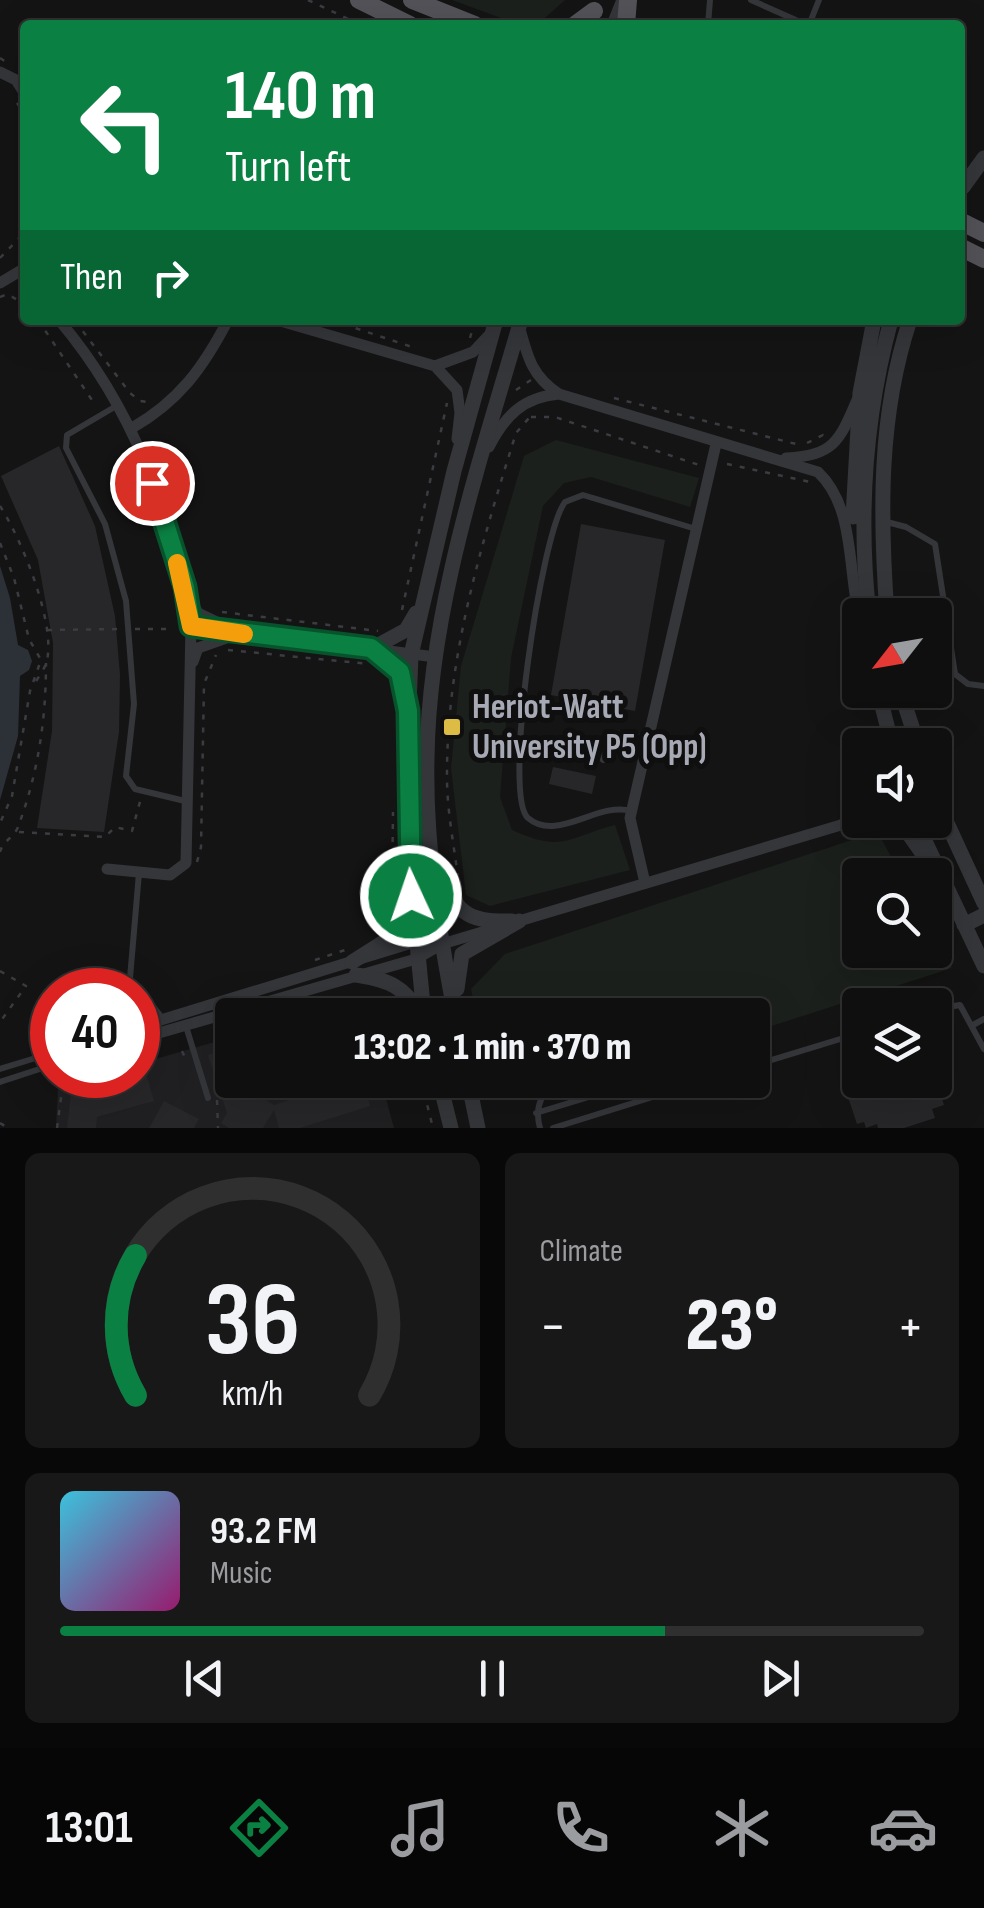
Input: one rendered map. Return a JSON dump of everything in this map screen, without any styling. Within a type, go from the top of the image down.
[{"type":"main road","points":[[359,0],[400,20]]},
{"type":"main road","points":[[412,0],[462,20]]},
{"type":"street","points":[[0,72],[20,86]]},
{"type":"street","points":[[965,184],[984,158]]},
{"type":"street","points":[[63,325],[132,428],[185,587],[198,613],[241,634]]},
{"type":"street","points":[[132,428],[165,409],[177,396],[214,348],[226,325]]},
{"type":"street","points":[[294,325],[435,366],[456,390],[460,413],[454,471]]},
{"type":"street","points":[[453,998],[442,944],[432,857],[427,759],[435,657],[476,472],[519,325]]},
{"type":"street","points":[[521,325],[530,366],[542,383],[560,394],[818,472],[834,488],[842,508],[860,598]]},
{"type":"street","points":[[860,598],[853,547],[852,481],[860,392],[873,325]]},
{"type":"street","points":[[863,598],[862,538],[869,446],[878,367],[890,325]]},
{"type":"street","points":[[885,598],[882,521],[887,420],[898,356],[908,325]]},
{"type":"street","points":[[435,366],[473,352],[494,326]]},
{"type":"street","points":[[420,998],[409,862],[411,654],[454,471],[494,326]]},
{"type":"street","points":[[782,458],[810,456],[840,439],[860,392]]},
{"type":"street","points":[[476,472],[504,418],[526,412],[535,396],[560,394]]},
{"type":"street","points":[[645,883],[631,811],[716,444]]},
{"type":"street","points":[[869,446],[874,544],[883,598]]},
{"type":"street","points":[[108,869],[170,874],[186,863],[191,626],[185,587]]},
{"type":"street","points":[[371,657],[406,630],[421,604]]},
{"type":"street","points":[[191,626],[371,657],[435,657]]},
{"type":"street","points":[[189,673],[198,648],[241,634]]},
{"type":"street","points":[[371,657],[400,672],[408,711]]},
{"type":"street","points":[[160,1029],[353,962],[442,944],[842,823]]},
{"type":"street","points":[[952,834],[984,903]]},
{"type":"street","points":[[432,857],[455,904],[465,914],[481,922],[518,921]]},
{"type":"street","points":[[353,962],[397,931],[409,862]]},
{"type":"street","points":[[952,901],[984,966]]},
{"type":"street","points":[[964,925],[984,915]]},
{"type":"street","points":[[457,998],[462,954],[518,921]]},
{"type":"street","points":[[353,962],[403,988],[410,998]]},
{"type":"street","points":[[160,1021],[184,1019]]},
{"type":"street","points":[[444,1098],[451,1128]]},
{"type":"street","points":[[472,1098],[478,1128]]},
{"type":"lane","points":[[751,0],[797,20]]},
{"type":"lane","points":[[118,404],[73,430],[65,440],[105,524],[126,601],[134,704],[126,776],[143,792],[186,801]]},
{"type":"lane","points":[[631,811],[617,807],[557,826],[543,825],[524,816],[520,806],[518,779],[526,682],[538,594],[554,525],[565,502],[583,495],[697,530]]},
{"type":"lane","points":[[882,521],[906,527],[935,544],[954,674],[960,681],[984,686]]},
{"type":"lane","points":[[603,760],[612,732],[647,738]]},
{"type":"lane","points":[[131,968],[139,874]]},
{"type":"lane","points":[[952,1007],[960,1006],[984,1049]]},
{"type":"lane","points":[[160,1015],[164,1020]]},
{"type":"lane","points":[[184,1019],[208,1098]]},
{"type":"lane","points":[[973,1026],[984,1019]]},
{"type":"lane","points":[[770,1060],[842,1038]]},
{"type":"lane","points":[[0,1069],[30,1060]]},
{"type":"lane","points":[[0,1082],[30,1072]]},
{"type":"lane","points":[[540,1128],[536,1113],[544,1098]]},
{"type":"lane","points":[[536,1113],[585,1098]]},
{"type":"lane","points":[[553,1128],[650,1098]]},
{"type":"path","points":[[308,0],[350,20]]},
{"type":"path","points":[[0,258],[20,237]]},
{"type":"path","points":[[41,325],[101,414]]},
{"type":"path","points":[[78,325],[130,393],[140,402],[153,403]]},
{"type":"path","points":[[346,325],[419,350]]},
{"type":"path","points":[[468,344],[474,325]]},
{"type":"path","points":[[403,608],[450,382]]},
{"type":"path","points":[[459,889],[447,780],[460,648],[478,551],[526,412],[710,469]]},
{"type":"path","points":[[0,506],[26,551],[47,630],[46,716],[38,766],[16,832],[2,844],[0,852]]},
{"type":"path","points":[[0,543],[14,578],[28,640],[41,660],[30,690],[12,796],[0,823]]},
{"type":"path","points":[[217,610],[371,632],[398,627],[398,634]]},
{"type":"path","points":[[47,630],[88,629]]},
{"type":"path","points":[[186,863],[200,859],[204,684],[213,656],[233,649],[371,657]]},
{"type":"path","points":[[30,690],[46,663]]},
{"type":"path","points":[[16,832],[105,837],[115,827],[132,831],[143,792]]},
{"type":"path","points":[[392,892],[393,814]]},
{"type":"path","points":[[314,960],[353,962]]},
{"type":"path","points":[[0,971],[26,986],[0,1022]]},
{"type":"path","points":[[182,1050],[186,1060]]},
{"type":"path","points":[[58,1128],[61,1098]]},
{"type":"path","points":[[426,1098],[434,1128]]},
{"type":"path","points":[[0,1124],[8,1128]]},
{"type":"shaded area","points":[[452,0],[565,0],[542,20],[507,20]]},
{"type":"shaded area","points":[[556,440],[699,478],[690,507],[591,477],[564,483],[543,506],[511,658],[500,797],[512,830],[543,841],[564,841],[615,825],[630,870],[490,906],[466,895],[451,768],[461,666],[524,456]]},
{"type":"shaded area","points":[[0,566],[18,645],[28,650],[32,661],[29,670],[20,676],[18,736],[0,800]]},
{"type":"shaded area","points":[[858,838],[876,838],[882,840],[892,858],[842,858],[842,968],[952,968],[890,988],[842,988],[842,1003],[770,1027],[770,998],[473,998],[471,989],[505,954]]},
{"type":"shaded area","points":[[215,1042],[215,1098],[386,1098],[394,1128],[56,1128],[57,1098],[160,1098],[160,1058]]},
{"type":"building","points":[[59,446],[95,526],[115,616],[119,732],[104,832],[37,828],[52,731],[53,643],[38,560],[1,476]]},
{"type":"building","points":[[581,524],[665,540],[635,711],[551,695]]},
{"type":"building","points":[[553,767],[596,776],[592,794],[549,784]]},
{"type":"building","points":[[215,1053],[215,1076],[208,1055]]},
{"type":"building","points":[[70,1098],[153,1098],[154,1101],[97,1117],[96,1128],[67,1128]]},
{"type":"building","points":[[222,1098],[262,1098],[274,1105],[295,1098],[368,1098],[370,1106],[300,1128],[279,1128],[274,1110],[263,1128],[229,1128],[221,1123],[227,1113]]},
{"type":"building","points":[[848,1098],[946,1098],[942,1099],[944,1105],[932,1109],[935,1118],[904,1128],[878,1128],[877,1124],[866,1128],[864,1122],[857,1124]]},
{"type":"building","points":[[164,1101],[199,1119],[194,1128],[149,1128]]},
{"type":"slow traffic","points":[[177,563],[191,626],[244,634]]},
{"type":"place","name":"Heriot-Watt University P5 (Opp)","points":[[452,727]]},
{"type":"route","points":[[152,483],[185,587],[191,626],[371,648],[400,672],[408,711],[406,784],[411,896]]}]
